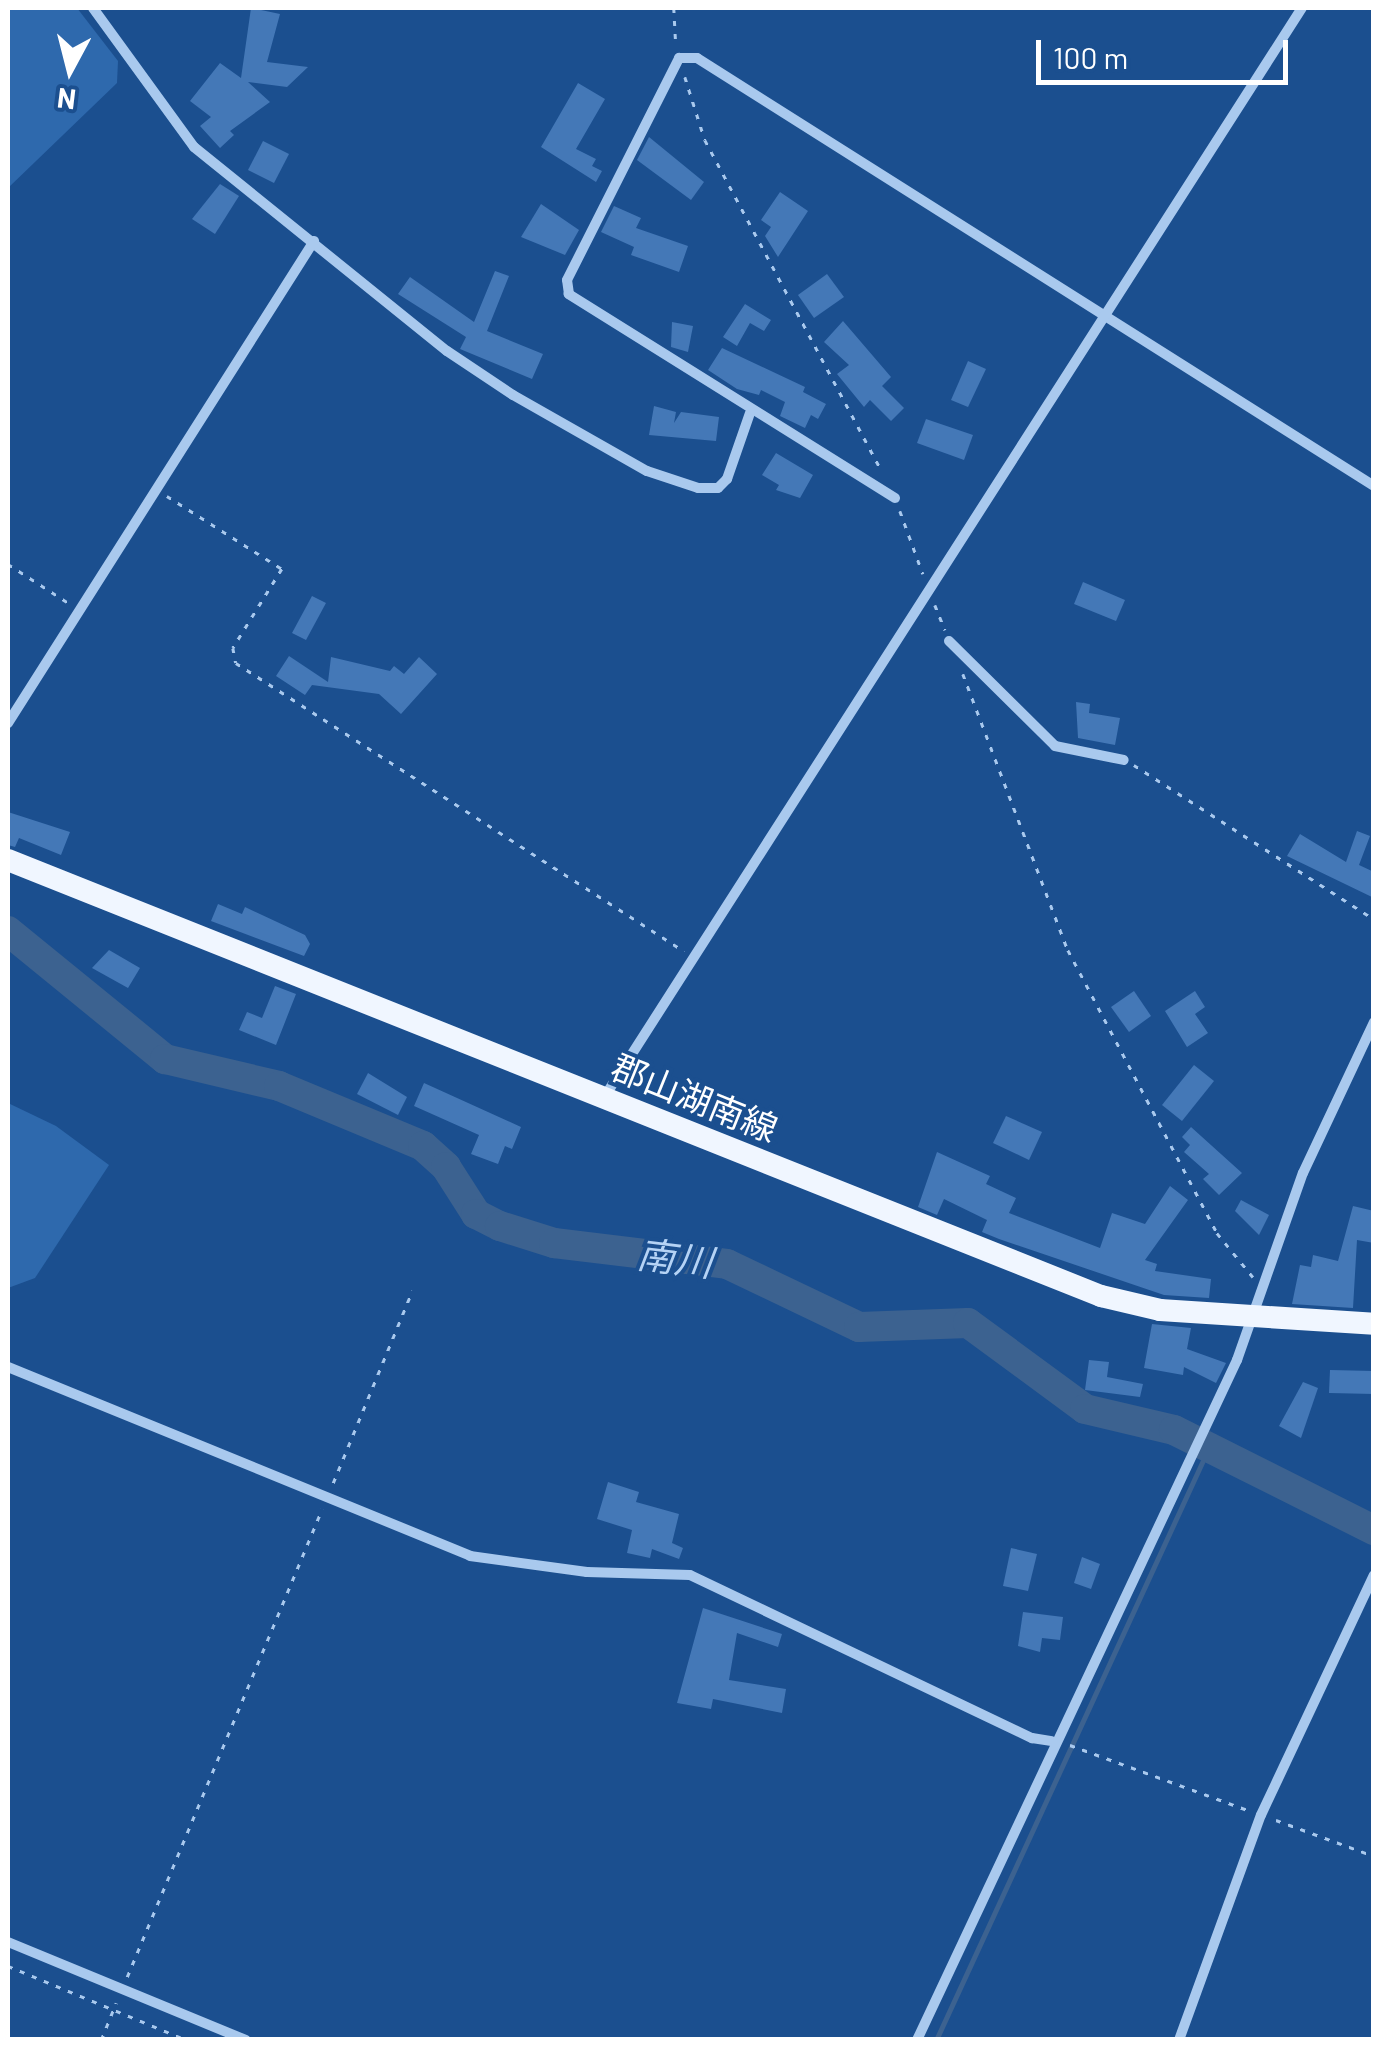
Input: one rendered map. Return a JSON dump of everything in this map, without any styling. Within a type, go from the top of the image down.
[{"type":"main road","name":"郡山湖南線","points":[[8,860],[1101,1296],[1247,1318],[1374,1324]]},
{"type":"street","points":[[93,8],[194,147],[447,351],[663,478],[718,488],[750,413]]},
{"type":"street","points":[[604,1097],[1302,8]]},
{"type":"street","points":[[895,498],[580,307],[567,286],[679,58],[697,58],[1105,312],[1374,486]]},
{"type":"street","points":[[8,724],[314,241]]},
{"type":"street","points":[[949,641],[1055,746],[1124,760]]},
{"type":"street","points":[[917,2040],[1052,1741],[1236,1360],[1247,1318],[1303,1173],[1374,1022]]},
{"type":"street","points":[[8,1368],[470,1556],[587,1572],[690,1575],[1032,1738],[1052,1741]]},
{"type":"street","points":[[1179,2040],[1261,1815],[1374,1576]]},
{"type":"street","points":[[8,1942],[246,2040]]},
{"type":"path","points":[[156,490],[282,569],[233,648],[236,663],[693,957]]},
{"type":"path","points":[[8,564],[79,610]]},
{"type":"path","points":[[1124,760],[1374,919]]},
{"type":"path","points":[[102,2040],[412,1290]]},
{"type":"path","points":[[1079,1750],[1374,1856]]},
{"type":"path","points":[[8,1966],[187,2040]]},
{"type":"shaded area","points":[[8,8],[77,8],[118,61],[117,83],[8,188]]},
{"type":"shaded area","points":[[8,1103],[56,1126],[109,1165],[35,1278],[8,1288]]},
{"type":"building","points":[[251,8],[280,14],[267,62],[308,67],[287,87],[248,82],[270,102],[230,131],[234,135],[220,148],[200,126],[211,117],[190,101],[220,63],[241,78]]},
{"type":"building","points":[[578,83],[605,99],[576,149],[596,159],[592,166],[602,171],[596,182],[541,147]]},
{"type":"building","points":[[649,137],[704,182],[691,200],[637,160]]},
{"type":"building","points":[[263,141],[289,154],[274,183],[248,170]]},
{"type":"building","points":[[220,184],[239,196],[215,234],[192,219]]},
{"type":"building","points":[[780,192],[808,211],[778,257],[765,236],[771,227],[761,220]]},
{"type":"building","points":[[541,204],[579,230],[565,255],[521,237]]},
{"type":"building","points":[[614,206],[641,218],[636,228],[688,246],[679,272],[631,255],[634,247],[601,232]]},
{"type":"building","points":[[495,271],[509,276],[487,331],[543,354],[532,379],[460,349],[466,337],[398,294],[410,277],[474,322]]},
{"type":"building","points":[[827,274],[844,297],[814,318],[798,295]]},
{"type":"building","points":[[745,304],[771,320],[764,331],[750,323],[737,346],[723,337]]},
{"type":"building","points":[[843,321],[891,377],[882,386],[904,408],[891,421],[870,400],[864,407],[837,374],[849,365],[824,342]]},
{"type":"building","points":[[672,322],[693,326],[688,352],[671,347]]},
{"type":"building","points":[[722,348],[805,387],[803,392],[826,404],[818,419],[811,415],[805,428],[780,416],[785,402],[761,390],[759,395],[737,389],[708,370]]},
{"type":"building","points":[[968,361],[986,369],[968,407],[951,400]]},
{"type":"building","points":[[654,406],[676,412],[674,423],[681,412],[719,417],[716,441],[649,435]]},
{"type":"building","points":[[926,419],[973,435],[964,460],[917,443]]},
{"type":"building","points":[[776,453],[813,475],[800,498],[776,490],[779,485],[762,475]]},
{"type":"building","points":[[1083,582],[1125,600],[1116,621],[1074,604]]},
{"type":"building","points":[[312,596],[326,603],[306,640],[292,633]]},
{"type":"building","points":[[289,656],[328,682],[331,657],[390,671],[394,666],[404,674],[419,657],[437,674],[401,714],[379,694],[312,685],[305,695],[276,676]]},
{"type":"building","points":[[1076,702],[1090,704],[1089,713],[1120,718],[1115,745],[1078,738]]},
{"type":"building","points":[[8,812],[70,832],[61,855],[19,838],[15,847],[8,845]]},
{"type":"building","points":[[1357,831],[1370,836],[1359,865],[1374,872],[1374,898],[1287,856],[1300,834],[1346,862]]},
{"type":"building","points":[[218,904],[242,914],[245,907],[305,935],[310,944],[304,956],[211,921]]},
{"type":"building","points":[[109,950],[140,968],[128,988],[92,968]]},
{"type":"building","points":[[275,986],[296,994],[276,1045],[239,1030],[247,1012],[262,1018]]},
{"type":"building","points":[[1134,991],[1151,1016],[1129,1032],[1111,1007]]},
{"type":"building","points":[[1195,991],[1205,1007],[1195,1014],[1208,1033],[1187,1047],[1165,1011]]},
{"type":"building","points":[[1194,1065],[1214,1081],[1182,1121],[1162,1105]]},
{"type":"building","points":[[368,1073],[407,1097],[398,1115],[357,1094]]},
{"type":"building","points":[[424,1083],[521,1127],[512,1149],[505,1146],[498,1164],[471,1154],[479,1135],[414,1106]]},
{"type":"building","points":[[1006,1116],[1042,1132],[1029,1160],[993,1143]]},
{"type":"building","points":[[1191,1127],[1242,1173],[1219,1195],[1203,1179],[1209,1174],[1184,1152],[1190,1145],[1182,1137]]},
{"type":"building","points":[[937,1152],[990,1176],[986,1184],[1016,1198],[1009,1213],[1100,1248],[1112,1213],[1145,1224],[1170,1186],[1188,1200],[1145,1260],[1157,1264],[1155,1271],[1211,1279],[1209,1298],[1164,1295],[999,1239],[982,1232],[987,1220],[944,1199],[937,1215],[918,1207]]},
{"type":"building","points":[[1241,1200],[1269,1215],[1259,1235],[1235,1211]]},
{"type":"building","points":[[1353,1206],[1374,1211],[1374,1243],[1357,1240],[1353,1308],[1292,1304],[1300,1265],[1311,1267],[1313,1255],[1338,1261]]},
{"type":"building","points":[[1152,1324],[1191,1328],[1187,1349],[1226,1363],[1216,1383],[1184,1367],[1183,1375],[1144,1368]]},
{"type":"building","points":[[1089,1360],[1109,1362],[1107,1377],[1143,1384],[1140,1397],[1085,1390]]},
{"type":"building","points":[[1330,1370],[1374,1371],[1374,1394],[1329,1393]]},
{"type":"building","points":[[1303,1382],[1318,1388],[1301,1438],[1279,1426]]},
{"type":"building","points":[[608,1482],[639,1492],[636,1502],[679,1514],[672,1543],[683,1548],[679,1559],[652,1549],[650,1558],[627,1553],[632,1530],[597,1519]]},
{"type":"building","points":[[1011,1548],[1037,1554],[1028,1591],[1003,1586]]},
{"type":"building","points":[[1082,1557],[1100,1564],[1091,1589],[1074,1583]]},
{"type":"building","points":[[703,1608],[782,1634],[778,1647],[737,1633],[729,1680],[786,1689],[782,1713],[713,1699],[711,1709],[677,1703]]},
{"type":"building","points":[[1023,1612],[1063,1617],[1060,1640],[1042,1638],[1040,1652],[1018,1646]]},
{"type":"waterway","name":"南川","points":[[8,931],[165,1059],[279,1086],[423,1146],[446,1167],[476,1214],[500,1226],[554,1243],[727,1264],[859,1327],[968,1323],[1085,1409],[1174,1430],[1374,1530]]},
{"type":"waterway","points":[[936,2040],[1210,1445]]}]
